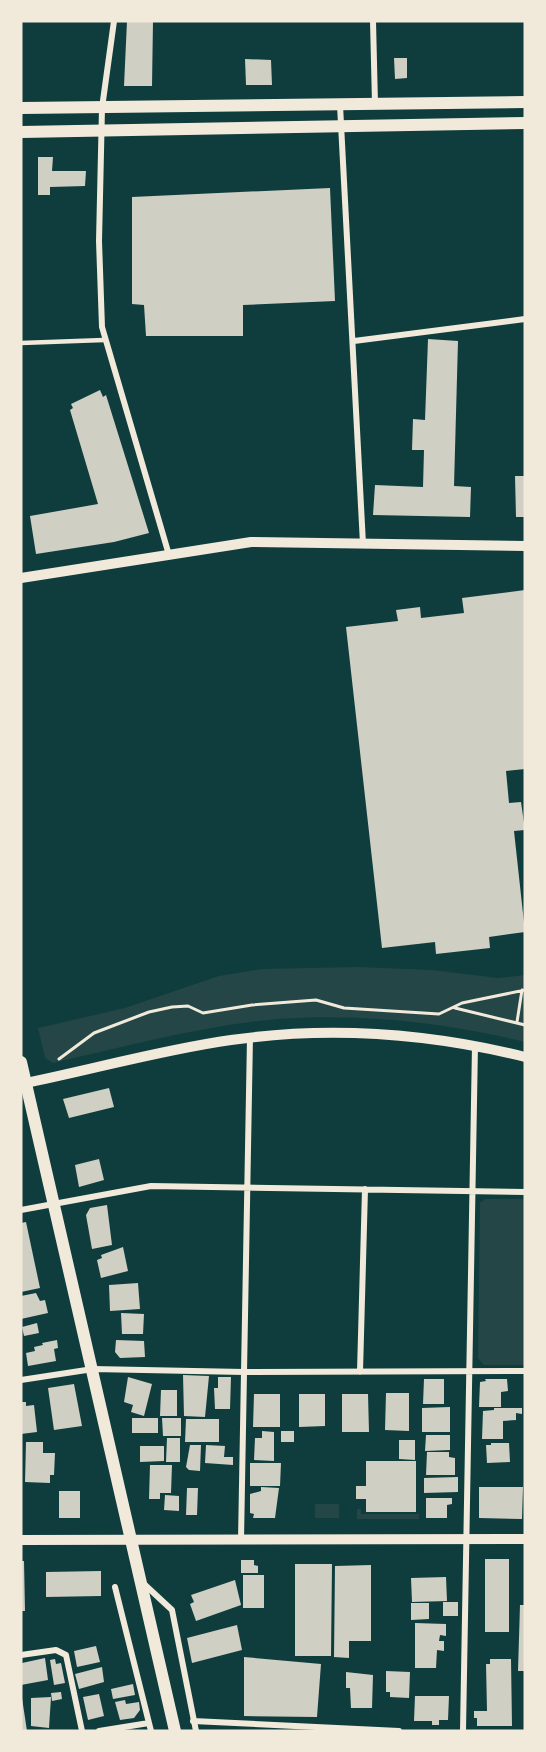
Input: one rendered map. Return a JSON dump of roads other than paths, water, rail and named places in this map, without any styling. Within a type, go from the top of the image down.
[{"type":"main road","points":[[21,108],[525,102]]},
{"type":"main road","points":[[21,132],[525,123]]},
{"type":"main road","points":[[21,1062],[23,1084],[55,1205],[175,1731]]},
{"type":"street","points":[[114,21],[101,130],[99,241],[104,340],[169,555]]},
{"type":"street","points":[[373,21],[375,105]]},
{"type":"street","points":[[340,105],[363,544]]},
{"type":"street","points":[[354,341],[525,319]]},
{"type":"street","points":[[21,578],[251,542],[525,546]]},
{"type":"street","points":[[23,1084],[187,1047],[250,1037],[317,1032],[357,1032],[444,1040],[525,1057]]},
{"type":"street","points":[[241,1540],[250,1037]]},
{"type":"street","points":[[463,1731],[475,1045]]},
{"type":"street","points":[[21,1210],[151,1185],[525,1192]]},
{"type":"street","points":[[360,1372],[365,1189]]},
{"type":"street","points":[[21,1380],[93,1369],[244,1372],[525,1371]]},
{"type":"street","points":[[21,1540],[525,1539]]},
{"type":"street","points":[[142,1581],[172,1610],[196,1731]]},
{"type":"street","points":[[115,1587],[151,1731]]},
{"type":"street","points":[[21,1655],[56,1650],[66,1655],[82,1731]]},
{"type":"street","points":[[193,1721],[399,1731]]},
{"type":"street","points":[[99,1731],[149,1723]]},
{"type":"lane","points":[[21,343],[104,340]]}]
